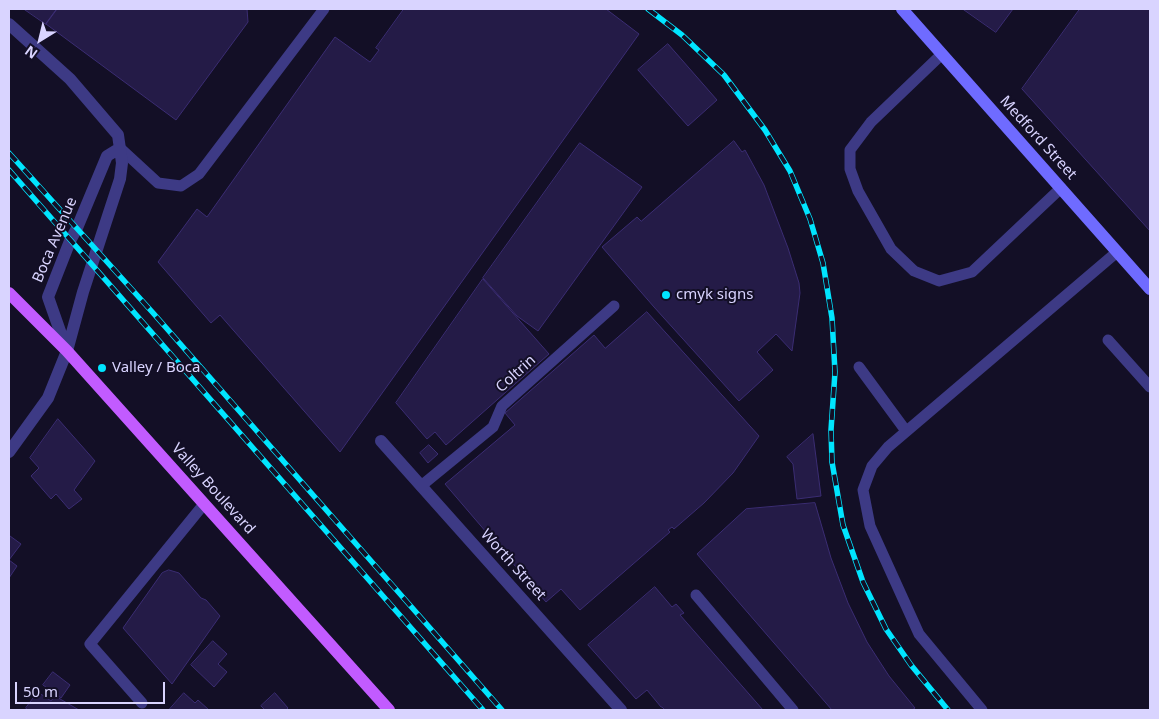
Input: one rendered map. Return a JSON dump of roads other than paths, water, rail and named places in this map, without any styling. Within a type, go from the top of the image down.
[{"type":"main road","name":"Medford Street","points":[[902,9],[1150,290]]},
{"type":"main road","name":"Valley Boulevard","points":[[9,293],[67,351],[388,710]]},
{"type":"street","points":[[9,24],[70,79],[119,142],[122,163],[120,179],[83,292],[67,351],[48,398],[9,452]]},
{"type":"street","name":"Boca Avenue","points":[[67,351],[48,298],[70,241],[107,156],[119,142]]},
{"type":"street","name":"Worth Street","points":[[381,441],[621,710]]},
{"type":"lane","points":[[119,142],[158,183],[181,186],[199,174],[324,9]]},
{"type":"lane","points":[[942,54],[871,122],[850,150],[850,169],[858,191],[891,248],[914,271],[939,281],[972,272],[1061,188]]},
{"type":"lane","points":[[982,710],[919,634],[870,526],[863,490],[872,466],[888,447],[1117,252]]},
{"type":"lane","name":"Coltrin","points":[[421,486],[493,427],[502,406],[614,306]]},
{"type":"lane","points":[[1108,340],[1150,387]]},
{"type":"lane","points":[[859,367],[906,431]]},
{"type":"lane","points":[[142,704],[90,644],[204,504]]},
{"type":"lane","points":[[696,595],[793,710]]},
{"type":"railway","points":[[648,9],[682,35],[724,75],[765,130],[790,171],[810,219],[823,263],[832,318],[835,372],[831,430],[832,462],[843,525],[863,582],[886,629],[911,665],[948,710]]},
{"type":"railway","points":[[9,153],[154,314],[502,710]]},
{"type":"railway","points":[[9,170],[483,710]]},
{"type":"place","name":"cmyk signs","points":[[666,295]]},
{"type":"place","name":"Valley / Boca","points":[[102,368]]}]
